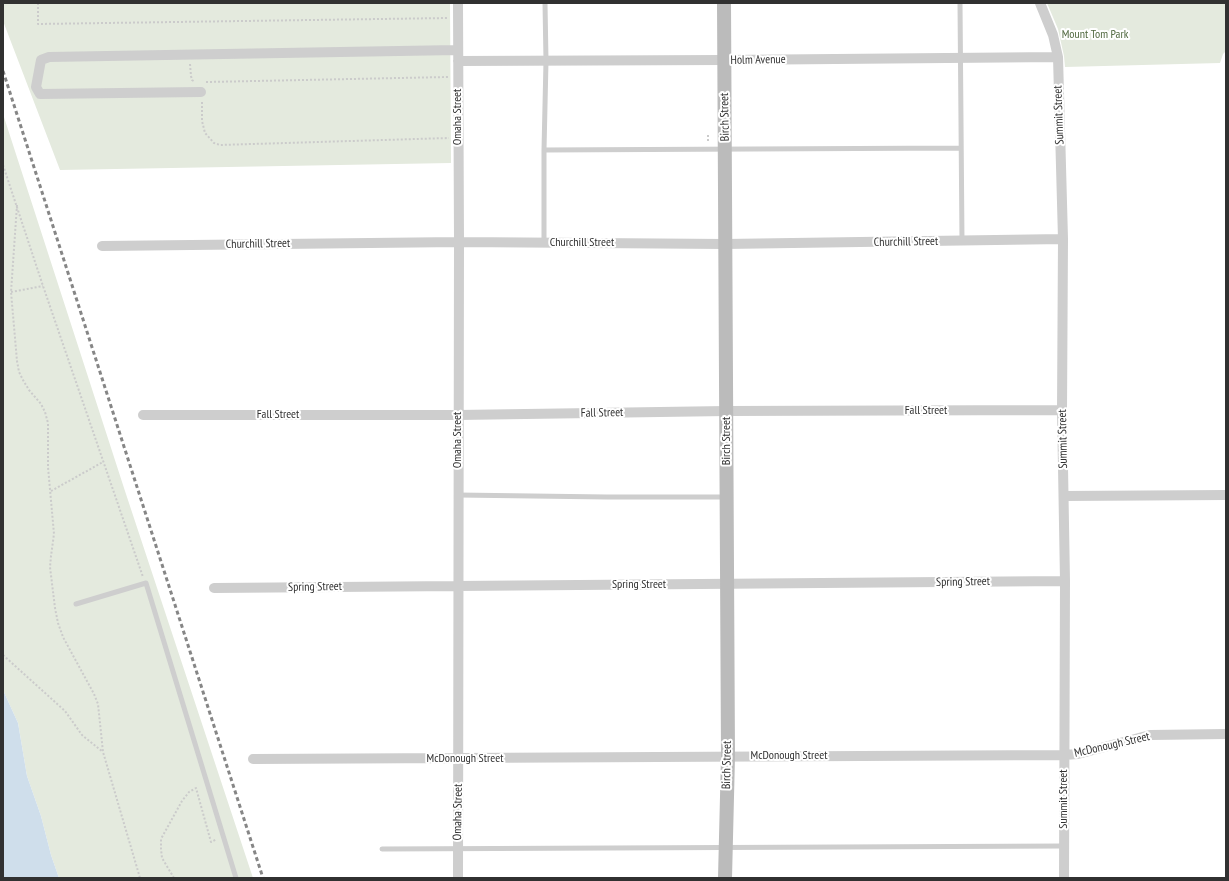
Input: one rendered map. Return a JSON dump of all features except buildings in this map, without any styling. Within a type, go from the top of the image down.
[{"type":"main road","name":"Birch Street","points":[[724,3],[728,756],[725,878]]},
{"type":"street","name":"Omaha Street","points":[[458,3],[458,878]]},
{"type":"street","name":"Summit Street","points":[[1040,3],[1053,35],[1058,57],[1063,239],[1062,410],[1065,581],[1064,878]]},
{"type":"street","points":[[201,92],[40,94],[36,87],[41,60],[49,57],[457,50]]},
{"type":"street","name":"Holm Avenue","points":[[458,61],[1058,57]]},
{"type":"street","name":"Churchill Street","points":[[102,246],[458,242],[725,244],[1063,239]]},
{"type":"street","name":"Fall Street","points":[[143,415],[458,415],[727,411],[1062,410]]},
{"type":"street","points":[[1064,496],[1226,496]]},
{"type":"street","name":"Spring Street","points":[[214,588],[1065,581]]},
{"type":"street","name":"McDonough Street","points":[[253,759],[1064,755],[1078,754],[1150,735],[1226,734]]},
{"type":"lane","points":[[544,3],[546,61],[544,242]]},
{"type":"lane","points":[[960,3],[962,241]]},
{"type":"lane","points":[[544,150],[961,148]]},
{"type":"lane","points":[[458,495],[727,497]]},
{"type":"lane","points":[[76,604],[146,583],[236,878]]},
{"type":"lane","points":[[382,849],[1064,846]]},
{"type":"path","points":[[38,3],[38,24],[458,18]]},
{"type":"path","points":[[190,54],[191,76],[192,80],[196,82],[458,77]]},
{"type":"path","points":[[201,92],[203,127],[209,138],[214,143],[220,145],[458,138]]},
{"type":"path","points":[[708,134],[708,142]]},
{"type":"path","points":[[3,165],[42,286],[146,583]]},
{"type":"path","points":[[17,205],[11,292],[17,361],[19,372],[29,390],[41,404],[48,423],[48,467],[54,534],[50,567],[55,608],[63,637],[94,694],[99,714],[103,752],[140,878]]},
{"type":"path","points":[[11,292],[42,286]]},
{"type":"path","points":[[51,491],[103,462]]},
{"type":"path","points":[[3,654],[65,711],[82,735],[103,752]]},
{"type":"path","points":[[174,878],[162,858],[161,840],[182,801],[189,792],[196,788],[211,842],[223,837]]},
{"type":"green space","points":[[3,3],[450,3],[451,163],[60,170],[3,21]]},
{"type":"green space","name":"Mount Tom Park","points":[[1047,3],[1226,3],[1226,51],[1223,54],[1220,63],[1065,67],[1058,29]]},
{"type":"green space","points":[[3,114],[124,488],[253,878],[59,878],[51,855],[41,816],[27,776],[18,723],[3,690]]},
{"type":"water","points":[[3,690],[18,723],[27,776],[41,816],[51,855],[59,878],[3,878]]},
{"type":"railway","points":[[3,71],[263,878]]}]
